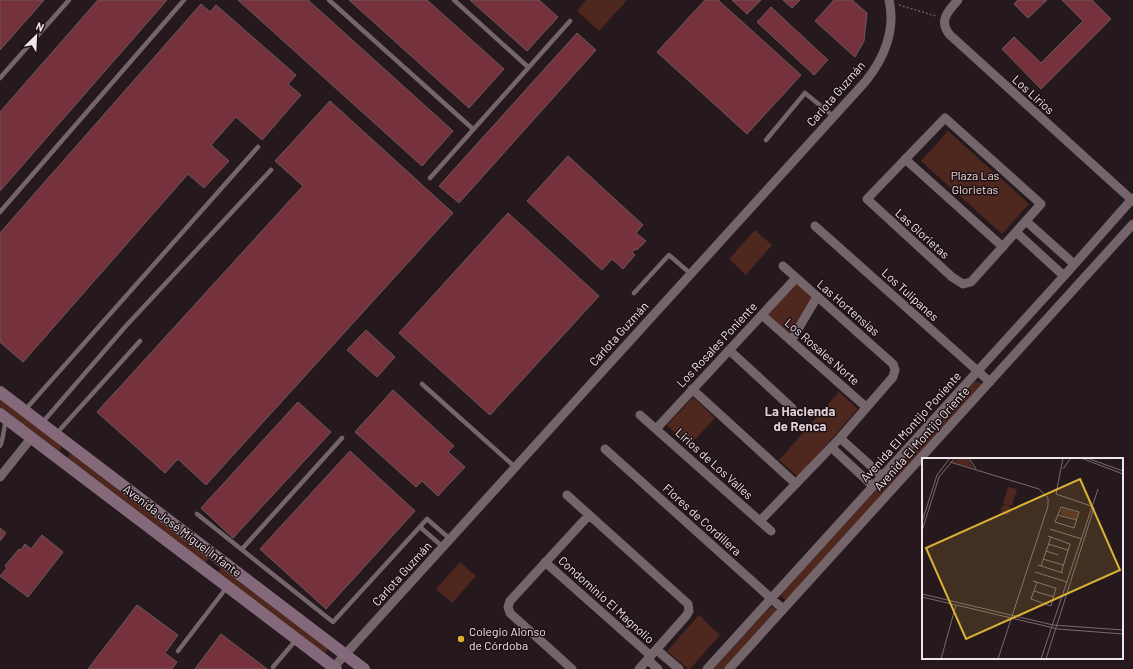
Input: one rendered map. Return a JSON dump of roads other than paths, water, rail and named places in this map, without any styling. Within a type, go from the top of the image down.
[{"type":"street","name":"Los Lirios","points":[[958,0],[947,13],[944,22],[950,35],[1132,199]]},
{"type":"street","name":"Carlota Guzmán","points":[[334,668],[865,82],[881,58],[890,30],[891,12],[889,1]]},
{"type":"street","name":"Las Glorietas","points":[[945,118],[1041,204],[1026,221],[971,282],[964,284],[952,277],[866,200],[945,118]]},
{"type":"street","points":[[905,160],[1003,246]]},
{"type":"street","name":"Avenida El Montijo Poniente","points":[[707,669],[1064,276],[1132,199]]},
{"type":"street","points":[[1026,221],[1074,264]]},
{"type":"street","name":"Avenida El Montijo Oriente","points":[[729,669],[1133,224]]},
{"type":"street","name":"Los Tulipanes","points":[[815,226],[990,382]]},
{"type":"street","points":[[1016,232],[1064,276]]},
{"type":"street","name":"Las Hortensias","points":[[783,266],[893,364],[895,370],[893,377],[866,407]]},
{"type":"street","name":"Los Rosales Poniente","points":[[656,429],[796,278]]},
{"type":"street","points":[[791,341],[817,297]]},
{"type":"street","name":"Los Rosales Norte","points":[[762,315],[866,407]]},
{"type":"street","points":[[729,350],[792,408]]},
{"type":"street","points":[[692,390],[796,484]]},
{"type":"street","name":"Avenida José Miguel Infante","points":[[0,392],[364,669]]},
{"type":"street","points":[[760,521],[840,438],[866,407]]},
{"type":"street","name":"Lirios de Los Valles","points":[[640,415],[771,531]]},
{"type":"street","name":"Avenida José Miguel Infante","points":[[3,416],[334,668]]},
{"type":"street","points":[[0,477],[32,437]]},
{"type":"street","points":[[840,438],[882,476]]},
{"type":"street","points":[[831,447],[873,486]]},
{"type":"street","name":"Flores de Cordillera","points":[[604,449],[784,609]]},
{"type":"street","name":"Condominio El Magnolio","points":[[567,495],[688,604],[688,614],[639,669]]},
{"type":"street","name":"Condominio El Magnolio","points":[[572,669],[510,613],[508,607],[510,601],[589,515]]},
{"type":"street","points":[[206,571],[214,567],[217,557]]},
{"type":"street","name":"Condominio El Magnolio","points":[[546,562],[652,655],[679,669]]},
{"type":"street","name":"Condominio El Magnolio","points":[[652,655],[658,669]]},
{"type":"lane","points":[[0,78],[69,0]]},
{"type":"lane","points":[[0,212],[184,0]]},
{"type":"lane","points":[[329,0],[474,129]]},
{"type":"lane","points":[[454,0],[528,68]]},
{"type":"lane","points":[[430,178],[570,21]]},
{"type":"lane","points":[[766,140],[806,93],[833,116]]},
{"type":"lane","points":[[24,411],[258,147]]},
{"type":"lane","points":[[41,424],[125,327],[271,170]]},
{"type":"lane","points":[[634,293],[669,255],[690,274]]},
{"type":"lane","points":[[55,435],[140,341]]},
{"type":"lane","points":[[422,384],[515,467]]},
{"type":"lane","points":[[0,446],[2,443],[3,416]]},
{"type":"lane","points":[[242,549],[342,438]]},
{"type":"lane","points":[[197,514],[333,622],[427,519],[450,539]]},
{"type":"lane","points":[[420,527],[443,547]]},
{"type":"lane","points":[[178,651],[227,587]]},
{"type":"lane","points":[[274,667],[297,639]]},
{"type":"place","name":"Colegio Alonso de Córdoba","points":[[461,639]]},
{"type":"district","name":"La Hacienda de Renca","points":[[800,418]]},
{"type":"park label","name":"Plaza Las Glorietas","points":[[975,183]]}]
